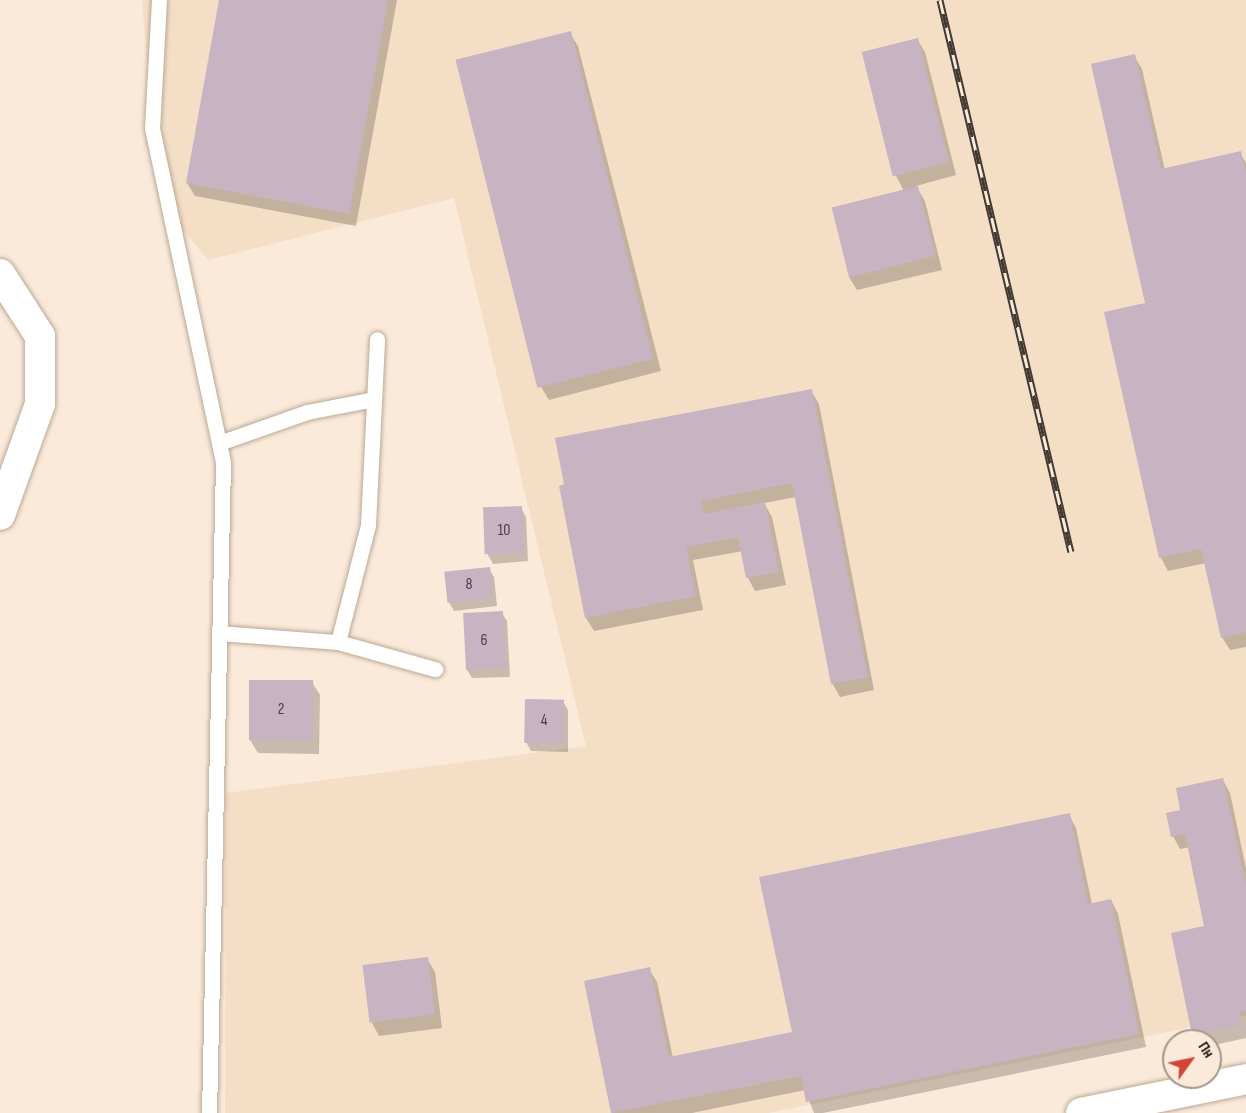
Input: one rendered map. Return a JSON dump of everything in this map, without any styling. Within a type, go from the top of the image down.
[{"type":"street","points":[[0,274],[40,336],[40,404],[0,515]]},
{"type":"street","points":[[1081,1113],[1246,1079]]},
{"type":"lane","points":[[159,0],[152,128],[223,463],[209,1113]]},
{"type":"lane","points":[[338,642],[368,525],[377,339]]},
{"type":"lane","points":[[219,443],[308,412],[374,399]]},
{"type":"lane","points":[[220,633],[338,642],[435,669]]},
{"type":"shaded area","points":[[142,0],[1246,0],[1246,1016],[1182,1029],[1162,1029],[1162,1033],[769,1113],[225,1113],[226,793],[586,746],[454,198],[208,260],[158,199]]},
{"type":"building","points":[[219,0],[388,0],[349,214],[186,183]]},
{"type":"building","points":[[571,31],[653,359],[537,388],[456,60]]},
{"type":"building","points":[[918,38],[949,162],[893,176],[862,52]]},
{"type":"building","points":[[1135,54],[1161,169],[1241,151],[1246,174],[1246,632],[1221,638],[1201,549],[1159,558],[1104,312],[1145,303],[1091,64]]},
{"type":"building","points":[[918,186],[935,256],[849,277],[832,208]]},
{"type":"building","points":[[812,389],[868,677],[831,684],[792,483],[701,501],[704,514],[765,502],[779,572],[746,578],[738,537],[686,547],[696,596],[585,618],[559,486],[564,484],[555,438]]},
{"type":"building","points":[[522,506],[524,553],[485,554],[483,507]]},
{"type":"building","points":[[490,567],[493,598],[447,603],[444,572]]},
{"type":"building","points":[[503,611],[506,668],[466,670],[463,613]]},
{"type":"building","points":[[249,680],[313,680],[313,740],[249,740]]},
{"type":"building","points":[[525,699],[564,700],[563,744],[524,743]]},
{"type":"building","points":[[1223,778],[1246,886],[1246,1011],[1240,1012],[1242,1025],[1222,1029],[1191,1029],[1171,933],[1204,926],[1185,834],[1171,837],[1166,813],[1180,810],[1176,788]]},
{"type":"building","points":[[1070,813],[1088,904],[1111,899],[1139,1034],[806,1102],[801,1076],[611,1113],[584,981],[650,967],[669,1057],[792,1032],[759,877]]},
{"type":"building","points":[[428,957],[435,1015],[370,1023],[362,965]]},
{"type":"railway","points":[[940,0],[1071,552]]}]
